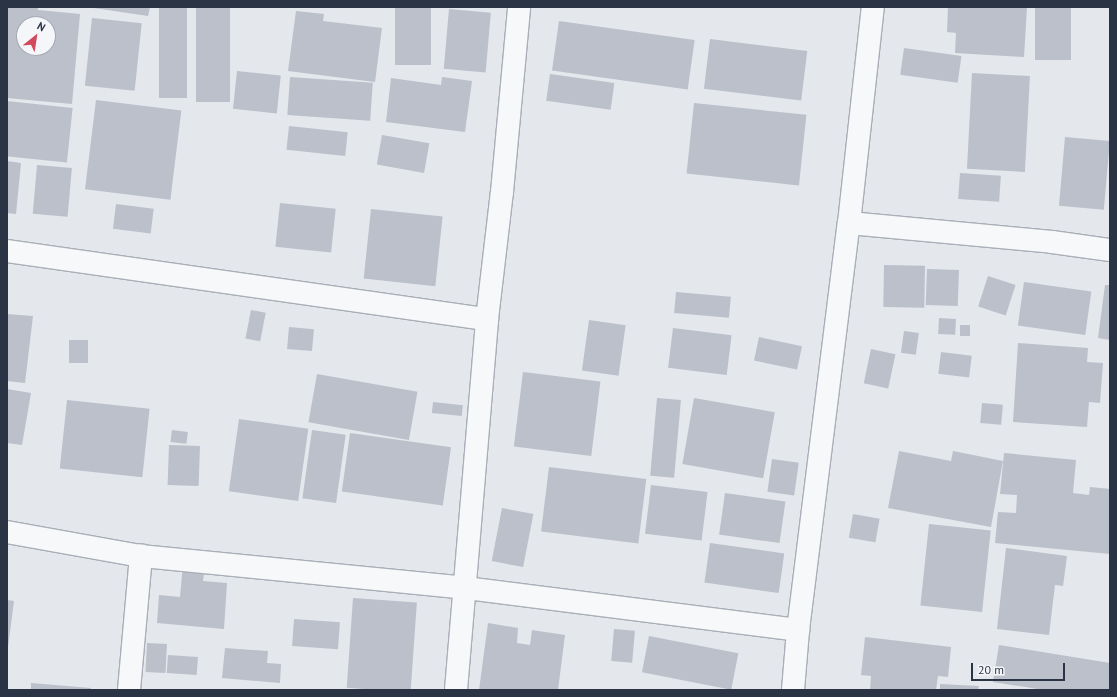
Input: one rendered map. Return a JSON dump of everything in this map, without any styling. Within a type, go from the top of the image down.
[{"type":"street","points":[[456,690],[466,588],[487,319],[502,192],[519,7]]},
{"type":"street","points":[[793,690],[798,630],[849,223],[873,7]]},
{"type":"street","points":[[849,223],[1052,242],[1110,250]]},
{"type":"street","points":[[7,251],[487,319]]},
{"type":"street","points":[[7,532],[141,556],[466,588],[798,630]]},
{"type":"street","points":[[129,690],[141,556]]},
{"type":"building","points":[[7,7],[38,7],[38,10],[80,14],[72,104],[7,98]]},
{"type":"building","points":[[87,7],[150,7],[148,16]]},
{"type":"building","points":[[159,7],[187,7],[187,98],[159,98]]},
{"type":"building","points":[[196,7],[230,7],[230,102],[196,102]]},
{"type":"building","points":[[395,7],[431,7],[431,65],[395,65]]},
{"type":"building","points":[[948,7],[1027,7],[1024,57],[955,53],[956,33],[947,32]]},
{"type":"building","points":[[1035,7],[1071,7],[1071,60],[1035,60]]},
{"type":"building","points":[[449,9],[491,13],[486,72],[444,69]]},
{"type":"building","points":[[296,11],[324,14],[323,21],[382,28],[375,82],[288,71]]},
{"type":"building","points":[[92,18],[142,23],[135,91],[85,86]]},
{"type":"building","points":[[559,21],[695,40],[688,90],[552,71]]},
{"type":"building","points":[[710,39],[807,51],[801,101],[704,89]]},
{"type":"building","points":[[904,48],[961,56],[958,83],[900,75]]},
{"type":"building","points":[[237,71],[281,76],[277,113],[233,109]]},
{"type":"building","points":[[972,73],[1030,76],[1025,172],[967,169]]},
{"type":"building","points":[[550,74],[614,83],[611,110],[546,101]]},
{"type":"building","points":[[290,77],[373,83],[370,121],[287,115]]},
{"type":"building","points":[[442,77],[472,81],[465,132],[386,122],[391,78],[441,85]]},
{"type":"building","points":[[96,100],[181,110],[170,200],[85,189]]},
{"type":"building","points":[[7,101],[73,108],[67,163],[7,156]]},
{"type":"building","points":[[694,103],[806,115],[799,185],[687,174]]},
{"type":"building","points":[[289,126],[348,132],[345,156],[286,150]]},
{"type":"building","points":[[382,135],[429,143],[424,173],[377,165]]},
{"type":"building","points":[[1065,137],[1110,141],[1104,210],[1059,206]]},
{"type":"building","points":[[7,161],[21,163],[16,214],[7,213]]},
{"type":"building","points":[[37,165],[72,168],[68,217],[33,214]]},
{"type":"building","points":[[960,173],[1001,176],[999,202],[958,199]]},
{"type":"building","points":[[280,203],[336,209],[331,253],[275,247]]},
{"type":"building","points":[[116,204],[154,209],[151,233],[113,229]]},
{"type":"building","points":[[371,209],[443,217],[435,286],[364,279]]},
{"type":"building","points":[[884,265],[925,266],[924,308],[883,307]]},
{"type":"building","points":[[927,269],[959,270],[958,306],[926,305]]},
{"type":"building","points":[[988,276],[1016,285],[1006,315],[978,306]]},
{"type":"building","points":[[1024,282],[1091,291],[1085,335],[1018,326]]},
{"type":"building","points":[[1105,285],[1110,285],[1110,340],[1098,338]]},
{"type":"building","points":[[676,292],[731,297],[729,318],[674,313]]},
{"type":"building","points":[[251,310],[266,313],[260,341],[245,338]]},
{"type":"building","points":[[7,314],[33,316],[25,383],[7,381]]},
{"type":"building","points":[[939,318],[956,319],[955,335],[938,334]]},
{"type":"building","points":[[589,320],[626,325],[619,376],[582,371]]},
{"type":"building","points":[[960,325],[970,325],[970,336],[960,336]]},
{"type":"building","points":[[289,327],[314,329],[312,351],[287,349]]},
{"type":"building","points":[[673,328],[732,335],[727,375],[668,368]]},
{"type":"building","points":[[904,331],[919,333],[916,355],[901,353]]},
{"type":"building","points":[[759,337],[802,346],[797,370],[754,360]]},
{"type":"building","points":[[69,340],[88,340],[88,363],[69,363]]},
{"type":"building","points":[[1018,343],[1088,348],[1087,362],[1103,363],[1100,403],[1089,402],[1087,427],[1013,422]]},
{"type":"building","points":[[871,349],[895,354],[888,388],[864,383]]},
{"type":"building","points":[[941,352],[972,356],[969,378],[938,374]]},
{"type":"building","points":[[523,372],[600,382],[591,456],[514,446]]},
{"type":"building","points":[[317,374],[417,392],[409,440],[308,422]]},
{"type":"building","points":[[7,389],[31,393],[22,445],[7,443]]},
{"type":"building","points":[[657,398],[681,400],[674,478],[650,476]]},
{"type":"building","points":[[694,398],[775,412],[763,478],[682,464]]},
{"type":"building","points":[[67,400],[150,409],[142,477],[60,469]]},
{"type":"building","points":[[433,402],[463,405],[462,416],[432,413]]},
{"type":"building","points":[[982,403],[1003,405],[1001,425],[980,423]]},
{"type":"building","points":[[239,419],[308,429],[298,501],[229,491]]},
{"type":"building","points":[[172,430],[188,432],[186,444],[171,442]]},
{"type":"building","points":[[312,430],[346,435],[336,503],[302,498]]},
{"type":"building","points":[[350,433],[451,447],[443,506],[342,491]]},
{"type":"building","points":[[169,445],[200,446],[199,486],[168,485]]},
{"type":"building","points":[[899,451],[951,461],[953,451],[1003,461],[991,527],[888,508]]},
{"type":"building","points":[[1004,453],[1076,460],[1073,493],[1089,495],[1090,487],[1110,489],[1110,554],[995,543],[998,512],[1016,513],[1017,495],[1000,494]]},
{"type":"building","points":[[772,459],[799,463],[794,495],[767,492]]},
{"type":"building","points":[[549,467],[646,479],[638,543],[541,532]]},
{"type":"building","points":[[651,485],[708,492],[702,541],[645,534]]},
{"type":"building","points":[[725,493],[785,501],[780,543],[719,535]]},
{"type":"building","points":[[502,508],[533,514],[523,567],[492,561]]},
{"type":"building","points":[[853,514],[880,519],[875,542],[849,538]]},
{"type":"building","points":[[929,524],[991,530],[982,612],[920,606]]},
{"type":"building","points":[[710,543],[784,553],[779,593],[704,583]]},
{"type":"building","points":[[1006,548],[1067,556],[1063,586],[1055,585],[1049,635],[997,629]]},
{"type":"building","points":[[183,564],[205,566],[203,581],[227,583],[224,629],[157,623],[159,595],[180,597]]},
{"type":"building","points":[[353,598],[417,602],[411,690],[347,688]]},
{"type":"building","points":[[7,600],[14,601],[8,647],[7,647]]},
{"type":"building","points":[[294,619],[340,622],[338,649],[292,646]]},
{"type":"building","points":[[488,623],[518,628],[517,643],[530,645],[532,630],[565,635],[558,690],[479,690]]},
{"type":"building","points":[[614,629],[635,631],[632,663],[611,661]]},
{"type":"building","points":[[649,636],[738,653],[731,690],[642,672]]},
{"type":"building","points":[[865,637],[951,647],[948,677],[938,676],[936,690],[870,690],[871,676],[861,675]]},
{"type":"building","points":[[147,643],[167,644],[165,673],[145,672]]},
{"type":"building","points":[[999,645],[1110,663],[1110,690],[1044,690],[993,682]]},
{"type":"building","points":[[225,648],[268,651],[267,663],[281,664],[280,683],[222,678]]},
{"type":"building","points":[[168,655],[198,657],[197,675],[167,673]]},
{"type":"building","points":[[31,683],[91,688],[90,690],[31,690]]},
{"type":"building","points":[[940,684],[979,686],[978,690],[940,690]]}]
